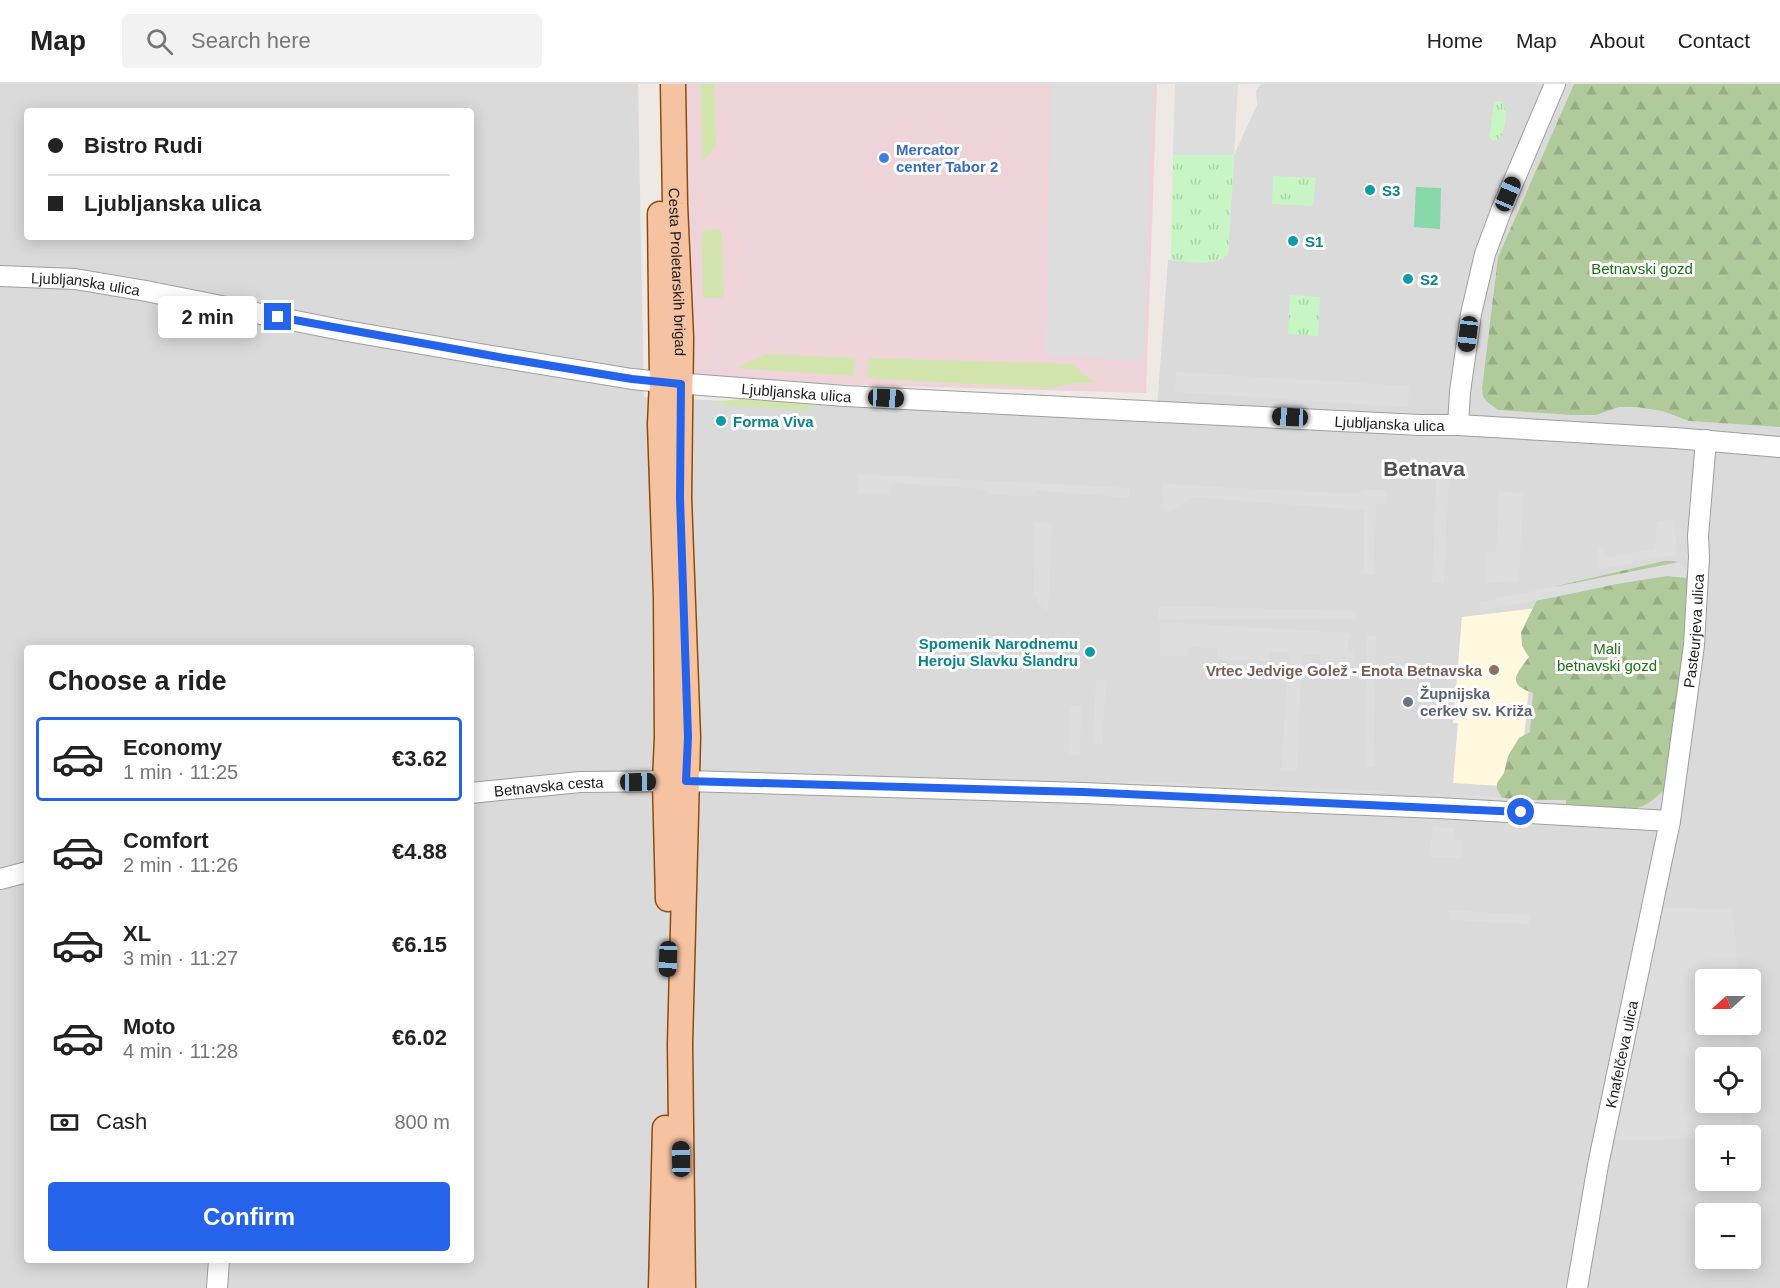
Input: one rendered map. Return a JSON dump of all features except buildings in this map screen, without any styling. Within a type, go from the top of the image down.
[{"type":"main road","name":"Cesta Proletarskih brigad","points":[[657,84],[671,383]]},
{"type":"main road","name":"Cesta Proletarskih brigad","points":[[673,84],[675,204],[681,322],[671,383],[660,424],[668,738],[676,781],[683,1288]]},
{"type":"main road","name":"Cesta Proletarskih brigad","points":[[661,1288],[669,937],[676,781]]},
{"type":"street","points":[[1458,425],[1471,314],[1485,254],[1555,84]]},
{"type":"street","name":"Ljubljanska ulica","points":[[0,276],[87,281],[438,347],[632,379],[671,383],[862,397],[1458,425],[1706,440],[1780,447]]},
{"type":"street","name":"Pasteurjeva ulica","points":[[1670,821],[1694,645],[1698,537],[1706,440]]},
{"type":"street","name":"Betnavska cesta","points":[[474,793],[580,782],[676,781],[1083,792],[1670,821]]},
{"type":"street","name":"Knafelčeva ulica","points":[[1577,1288],[1598,1165],[1670,821]]},
{"type":"street","points":[[0,879],[24,873]]},
{"type":"street","points":[[217,1288],[219,1263]]},
{"type":"shaded area","points":[[0,84],[638,84],[644,397],[1156,421],[1168,260],[1212,262],[1228,254],[1234,155],[1257,105],[1256,91],[1261,84],[1574,84],[1498,257],[1482,388],[1498,410],[1596,415],[1619,407],[1636,407],[1662,411],[1689,421],[1780,427],[1780,1288],[0,1288]]},
{"type":"shaded area","points":[[684,84],[1157,84],[1146,393],[686,380]]},
{"type":"shaded area","points":[[1051,84],[1153,84],[1143,361],[1046,354]]},
{"type":"shaded area","points":[[1175,84],[1238,84],[1234,155],[1173,155]]},
{"type":"shaded area","points":[[1176,372],[1409,386],[1408,407],[1175,392]]},
{"type":"shaded area","points":[[1437,460],[1450,460],[1444,583],[1432,582]]},
{"type":"shaded area","points":[[859,474],[1129,488],[1129,498],[1036,490],[1028,497],[990,494],[986,489],[896,483],[889,486],[890,493],[858,493]]},
{"type":"shaded area","points":[[1162,484],[1357,494],[1365,490],[1387,490],[1387,504],[1376,504],[1374,575],[1364,574],[1364,510],[1192,497],[1171,511],[1164,511]]},
{"type":"shaded area","points":[[1499,492],[1523,493],[1519,581],[1485,583],[1485,552],[1496,552]]},
{"type":"shaded area","points":[[1674,520],[1677,555],[1597,569],[1598,547],[1604,546],[1605,558],[1655,549],[1657,521]]},
{"type":"shaded area","points":[[1035,523],[1052,523],[1048,610],[1042,608],[1033,593]]},
{"type":"shaded area","points":[[1679,562],[1688,568],[1686,578],[1667,576],[1617,584],[1481,611],[1479,602]]},
{"type":"shaded area","points":[[1159,606],[1356,611],[1356,619],[1158,619]]},
{"type":"shaded area","name":"Vrtec Jedvige Golež - Enota Betnavska","points":[[1537,608],[1519,787],[1453,783],[1458,723],[1453,723],[1462,617]]},
{"type":"shaded area","points":[[1160,622],[1349,633],[1348,650],[1354,651],[1352,666],[1321,664],[1320,654],[1302,655],[1297,770],[1281,771],[1289,653],[1270,651],[1270,661],[1217,660],[1217,648],[1189,647],[1187,656],[1160,656]]},
{"type":"shaded area","points":[[1367,636],[1376,636],[1374,767],[1365,767]]},
{"type":"shaded area","points":[[1096,680],[1107,680],[1103,744],[1093,744]]},
{"type":"shaded area","points":[[1070,706],[1081,706],[1080,755],[1069,754]]},
{"type":"shaded area","points":[[1122,781],[1382,791],[1382,796],[1122,786]]},
{"type":"shaded area","points":[[1451,793],[1527,800],[1566,800],[1566,810],[1451,799]]},
{"type":"shaded area","points":[[1433,827],[1454,828],[1454,840],[1462,840],[1461,858],[1429,857]]},
{"type":"shaded area","points":[[1656,908],[1731,909],[1736,939],[1737,969],[1695,969],[1695,1035],[1739,1035],[1740,1047],[1695,1047],[1695,1113],[1741,1113],[1742,1125],[1695,1125],[1695,1139],[1610,1140]]},
{"type":"shaded area","points":[[1448,910],[1530,915],[1529,924],[1449,920]]},
{"type":"green space","points":[[701,84],[714,84],[716,147],[702,162]]},
{"type":"green space","name":"Betnavski gozd","points":[[1574,84],[1780,84],[1780,427],[1689,421],[1662,411],[1636,407],[1619,407],[1596,415],[1498,410],[1486,401],[1482,388],[1498,257]]},
{"type":"green space","points":[[1497,101],[1502,102],[1506,121],[1500,139],[1493,141],[1489,137],[1494,104]]},
{"type":"green space","points":[[1173,155],[1234,155],[1228,254],[1223,258],[1201,263],[1171,260]]},
{"type":"green space","points":[[1273,176],[1316,178],[1313,206],[1272,204]]},
{"type":"green space","points":[[1416,187],[1441,188],[1440,229],[1414,227]]},
{"type":"green space","points":[[721,229],[724,296],[703,298],[702,233],[704,230]]},
{"type":"green space","points":[[1290,295],[1320,297],[1318,336],[1288,334]]},
{"type":"green space","points":[[766,354],[856,358],[853,376],[735,368]]},
{"type":"green space","points":[[869,358],[1072,364],[1095,383],[1075,383],[1046,388],[867,378]]},
{"type":"green space","points":[[743,399],[812,404],[812,407],[809,410],[729,406],[717,402]]},
{"type":"green space","name":"Mali betnavski gozd","points":[[1664,561],[1679,562],[1690,573],[1688,645],[1665,789],[1643,806],[1632,809],[1597,810],[1504,801],[1497,789],[1497,783],[1504,773],[1508,756],[1519,738],[1530,732],[1533,693],[1519,686],[1516,678],[1529,657],[1522,646],[1521,632],[1538,598],[1557,586]]},
{"type":"place","name":"Mercator center Tabor 2","points":[[884,158]]},
{"type":"place","name":"S3","points":[[1370,190]]},
{"type":"place","name":"S1","points":[[1293,241]]},
{"type":"place","name":"S2","points":[[1408,279]]},
{"type":"place","name":"Forma Viva","points":[[721,421]]},
{"type":"place","name":"Spomenik Narodnemu Heroju Slavku Šlandru","points":[[1090,652]]},
{"type":"place","name":"Vrtec Jedvige Golež - Enota Betnavska","points":[[1494,670]]},
{"type":"place","name":"Župnijska cerkev sv. Križa","points":[[1408,702]]},
{"type":"district","name":"Betnava","points":[[1424,468]]},
{"type":"route","points":[[278,317],[504,358],[632,379],[681,384],[680,498],[688,737],[686,781],[1083,792],[1521,812]]}]
